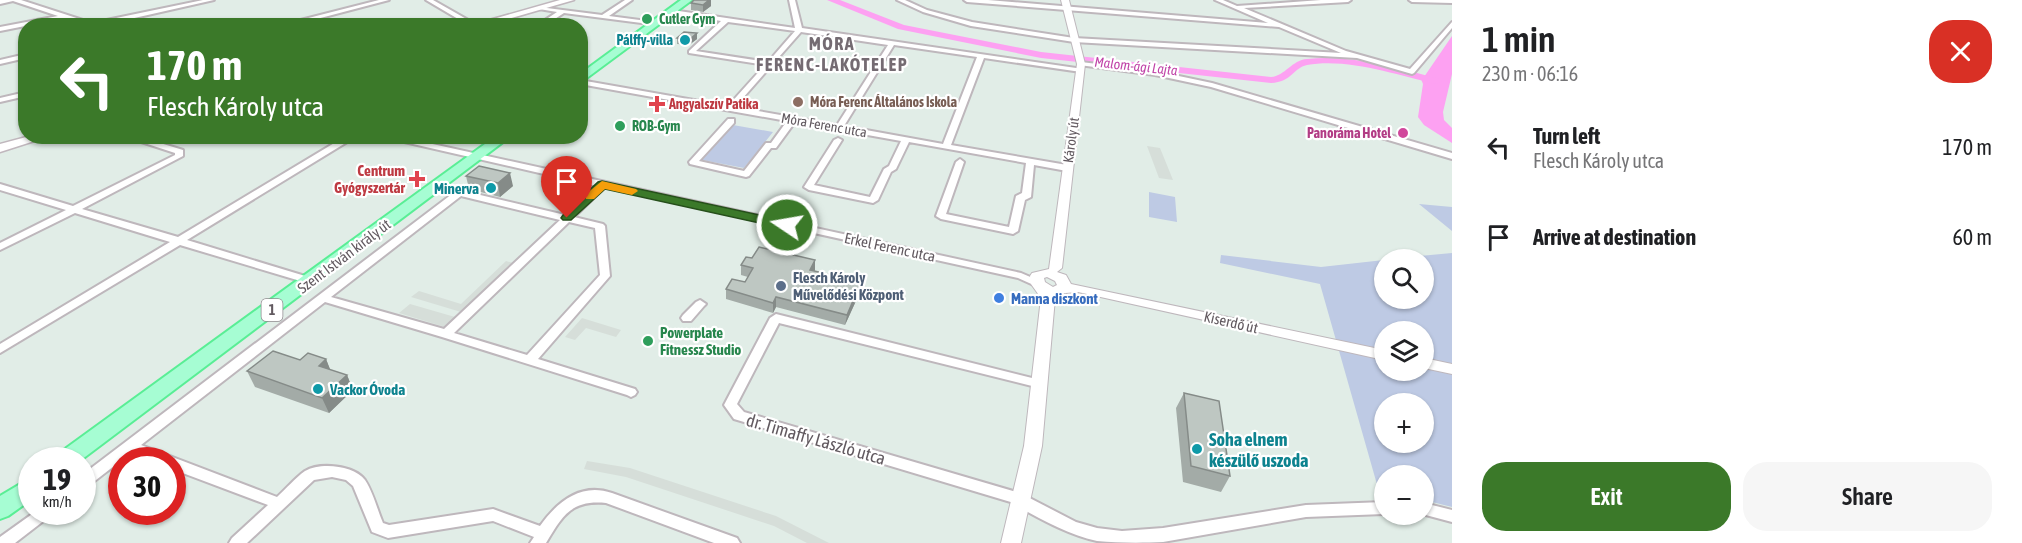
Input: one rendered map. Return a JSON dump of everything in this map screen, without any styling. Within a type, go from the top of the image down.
[{"type":"main road","points":[[501,18],[570,0]]},
{"type":"main road","points":[[588,75],[687,0]]},
{"type":"main road","points":[[0,148],[18,143]]},
{"type":"main road","name":"Szent István király út","points":[[84,447],[494,144]]},
{"type":"main road","points":[[0,509],[18,496]]},
{"type":"street","points":[[0,2],[14,0],[72,18]]},
{"type":"street","points":[[22,2],[34,0]]},
{"type":"street","points":[[127,18],[211,0]]},
{"type":"street","points":[[313,18],[386,0]]},
{"type":"street","points":[[429,0],[461,18]]},
{"type":"street","points":[[603,17],[629,0]]},
{"type":"street","points":[[792,0],[799,31]]},
{"type":"street","points":[[900,0],[919,9],[971,24],[1074,40],[1358,57]]},
{"type":"street","points":[[967,0],[1066,4],[1284,26]]},
{"type":"street","points":[[1218,0],[1358,57],[1412,72],[1452,24]]},
{"type":"street","points":[[1235,7],[1348,0]]},
{"type":"street","points":[[1412,0],[1452,1]]},
{"type":"street","name":"Károly út","points":[[1011,543],[1033,446],[1081,64],[1066,4]]},
{"type":"street","points":[[541,8],[655,24]]},
{"type":"street","points":[[552,18],[563,11]]},
{"type":"street","points":[[672,12],[981,57],[1081,64],[1155,73],[1212,85],[1452,156]]},
{"type":"street","points":[[56,18],[66,16]]},
{"type":"street","points":[[726,20],[691,52],[770,64]]},
{"type":"street","points":[[0,29],[18,25]]},
{"type":"street","points":[[730,108],[799,31]]},
{"type":"street","points":[[839,128],[892,44]]},
{"type":"street","points":[[946,146],[981,57]]},
{"type":"street","points":[[0,62],[18,58]]},
{"type":"street","name":"Móra Ferenc utca","points":[[588,82],[1067,168]]},
{"type":"street","points":[[0,100],[18,96]]},
{"type":"street","points":[[730,121],[693,162],[746,174],[769,145],[773,146],[793,119]]},
{"type":"street","points":[[838,140],[809,188],[873,200],[888,169],[892,169],[906,139]]},
{"type":"street","points":[[0,247],[178,156],[180,152],[154,144]]},
{"type":"street","points":[[0,349],[340,144]]},
{"type":"street","name":"Erkel Ferenc utca","points":[[416,144],[1054,283]]},
{"type":"street","points":[[960,162],[941,216],[1013,231],[1021,196],[1026,197],[1030,178],[1027,174],[1030,162]]},
{"type":"street","points":[[446,334],[602,185]]},
{"type":"street","points":[[0,187],[311,281]]},
{"type":"street","name":"Szent István király út","points":[[96,472],[459,193],[567,218]]},
{"type":"street","points":[[530,360],[605,276],[600,226],[567,218]]},
{"type":"street","name":"Kiserdő út","points":[[1054,283],[1374,353]]},
{"type":"street","points":[[323,298],[631,392]]},
{"type":"street","points":[[687,318],[699,304]]},
{"type":"street","name":"dr. Timaffy László utca","points":[[1020,500],[739,416],[730,405],[776,318],[1040,384]]},
{"type":"street","points":[[1434,365],[1452,369]]},
{"type":"street","points":[[186,468],[278,503]]},
{"type":"street","points":[[237,543],[310,475],[332,471],[350,475],[359,483],[377,527],[388,532],[494,515],[541,539],[568,502],[589,495],[607,497],[732,543]]},
{"type":"street","points":[[1020,500],[1072,527],[1097,535],[1122,538],[1163,535],[1306,511],[1374,508]]},
{"type":"street","points":[[1434,512],[1452,516]]},
{"type":"street","points":[[4,543],[28,525]]},
{"type":"shaded area","points":[[1452,36],[1452,74],[1443,112],[1444,120],[1452,128],[1452,143],[1424,125],[1418,117],[1423,84],[1421,79],[1414,75],[1424,77]]},
{"type":"shaded area","points":[[733,125],[773,132],[744,168],[702,160]]},
{"type":"shaded area","points":[[1147,146],[1160,148],[1173,180],[1159,178]]},
{"type":"shaded area","points":[[1149,192],[1175,197],[1177,222],[1149,217]]},
{"type":"shaded area","points":[[1419,204],[1452,207],[1452,231]]},
{"type":"shaded area","points":[[1452,253],[1452,507],[1434,502],[1434,465],[1374,465],[1374,474],[1320,284],[1220,263],[1221,255],[1321,267],[1374,261],[1374,309],[1434,309],[1434,255]]},
{"type":"shaded area","points":[[506,261],[513,263],[461,312],[411,297],[419,291],[461,304]]},
{"type":"shaded area","points":[[410,304],[455,317],[445,327],[399,313]]},
{"type":"shaded area","points":[[582,318],[621,330],[616,337],[586,328],[575,340],[565,337]]},
{"type":"shaded area","points":[[587,461],[630,468],[776,516],[829,543],[807,543],[774,526],[626,477],[584,469]]},
{"type":"building","points":[[694,0],[709,0],[703,5],[691,3]]},
{"type":"building","points":[[684,32],[697,33],[689,40],[677,38]]},
{"type":"building","points":[[479,166],[510,173],[498,183],[466,176]]},
{"type":"building","points":[[759,247],[815,260],[810,270],[861,282],[847,315],[776,297],[773,303],[726,289],[732,279],[745,282],[753,268],[741,265],[746,257],[752,258]]},
{"type":"building","points":[[273,351],[300,360],[308,353],[326,359],[319,366],[347,375],[322,398],[247,371]]},
{"type":"building","points":[[1184,393],[1219,401],[1230,476],[1191,466]]},
{"type":"waterway","name":"Malom-ági Lajta","points":[[832,0],[901,27],[1041,55],[1271,80],[1283,78],[1300,63],[1339,62],[1436,81]]},
{"type":"slow traffic","points":[[590,197],[602,185],[632,191]]},
{"type":"place","name":"Cutler Gym","points":[[647,19]]},
{"type":"place","name":"Pálffy-villa","points":[[685,40]]},
{"type":"place","name":"Móra Ferenc Általános Iskola","points":[[798,102]]},
{"type":"place","name":"Angyalszív Patika","points":[[657,104]]},
{"type":"place","name":"ROB-Gym","points":[[620,126]]},
{"type":"place","name":"Panoráma Hotel","points":[[1403,133]]},
{"type":"place","name":"Centrum Gyógyszertár","points":[[417,179]]},
{"type":"place","name":"Minerva","points":[[491,188]]},
{"type":"place","name":"Flesch Károly Művelődési Központ","points":[[781,286]]},
{"type":"place","name":"Manna diszkont","points":[[999,298]]},
{"type":"place","name":"Powerplate Fitnessz Studio","points":[[648,341]]},
{"type":"place","name":"Vackor Óvoda","points":[[318,389]]},
{"type":"place","name":"Soha elnem készülő uszoda","points":[[1197,449]]},
{"type":"district","name":"MÓRA FERENC-LAKÓTELEP","points":[[832,53]]},
{"type":"route","points":[[567,218],[602,185],[787,225]]}]
